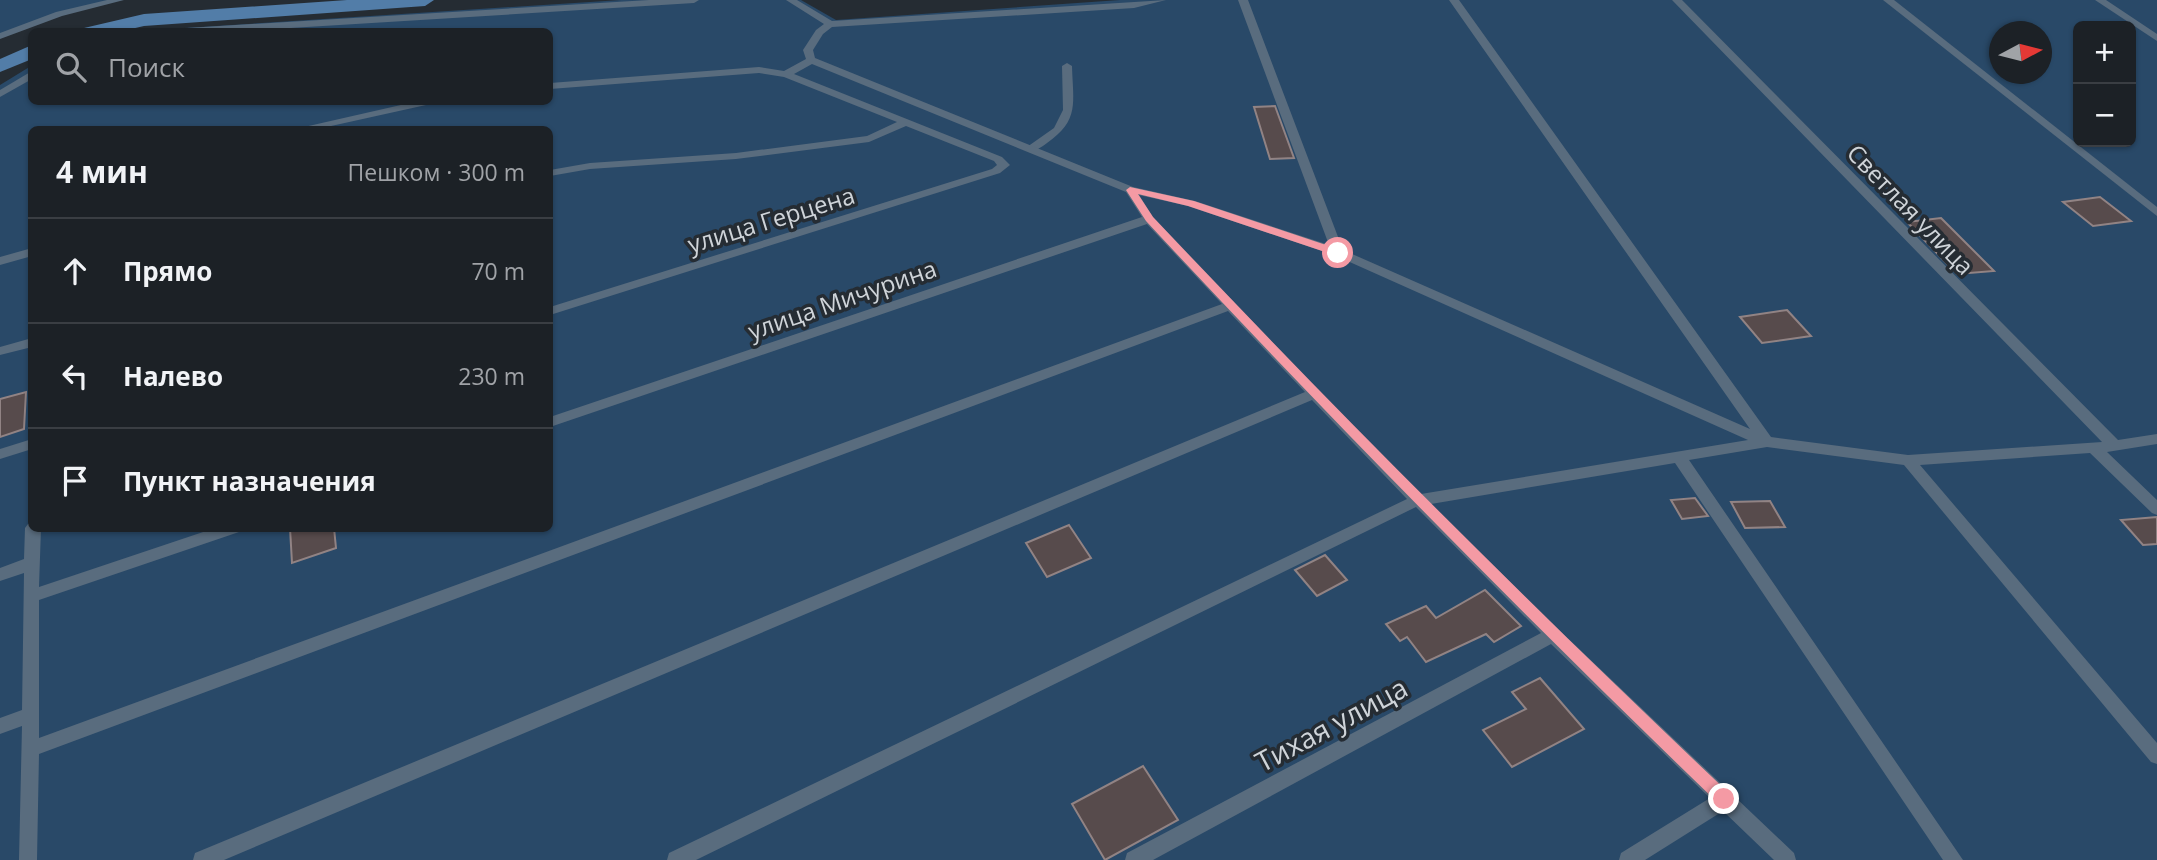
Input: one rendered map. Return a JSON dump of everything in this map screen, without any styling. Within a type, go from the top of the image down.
[{"type":"street","points":[[0,36],[59,14],[119,0]]},
{"type":"street","points":[[236,28],[694,0]]},
{"type":"street","points":[[791,0],[830,24]]},
{"type":"street","points":[[810,60],[808,50],[819,32],[830,24],[1121,6],[1161,0]]},
{"type":"street","points":[[1243,0],[1338,253]]},
{"type":"street","points":[[1454,0],[1767,442]]},
{"type":"street","name":"Светлая улица","points":[[1677,0],[2115,446]]},
{"type":"street","points":[[1888,0],[2157,213]]},
{"type":"street","points":[[2100,0],[2157,38]]},
{"type":"street","points":[[786,74],[810,60]]},
{"type":"street","points":[[810,60],[1130,190],[1191,203],[1338,253],[1767,442],[1908,460],[2095,448],[2157,439]]},
{"type":"street","points":[[1031,149],[1059,130],[1068,110],[1067,65]]},
{"type":"street","points":[[553,86],[760,70],[786,74],[903,123]]},
{"type":"street","points":[[0,94],[28,76]]},
{"type":"street","points":[[315,126],[412,105]]},
{"type":"street","points":[[553,172],[590,166],[736,156],[869,139],[903,123]]},
{"type":"street","name":"улица Герцена","points":[[553,310],[996,171],[1003,165],[998,159],[903,123]]},
{"type":"street","points":[[1130,190],[1149,219],[1314,394],[1553,635],[1787,860]]},
{"type":"street","name":"улица Мичурина","points":[[553,421],[1149,219]]},
{"type":"street","points":[[0,261],[28,253]]},
{"type":"street","points":[[32,749],[1232,305]]},
{"type":"street","points":[[0,351],[28,343]]},
{"type":"street","points":[[202,860],[1314,394]]},
{"type":"street","points":[[676,860],[1418,499],[1767,442]]},
{"type":"street","points":[[0,454],[28,445]]},
{"type":"street","points":[[2095,448],[2157,509]]},
{"type":"street","points":[[1679,457],[1954,860]]},
{"type":"street","points":[[1908,460],[2157,756]]},
{"type":"street","points":[[28,860],[32,749],[30,597],[33,532]]},
{"type":"street","points":[[30,597],[222,532]]},
{"type":"street","points":[[0,575],[32,563]]},
{"type":"street","name":"Тихая улица","points":[[1134,860],[1553,635]]},
{"type":"street","points":[[0,726],[30,715]]},
{"type":"street","points":[[1628,860],[1724,799]]},
{"type":"shaded area","points":[[0,0],[119,0],[59,14],[0,36]]},
{"type":"shaded area","points":[[621,0],[801,0],[836,20],[1120,0],[2157,0],[2157,860],[0,860],[0,85],[28,68],[28,105],[553,105],[553,28],[184,28]]},
{"type":"building","points":[[1275,106],[1294,158],[1270,159],[1254,107]]},
{"type":"building","points":[[2100,197],[2131,221],[2093,226],[2063,202]]},
{"type":"building","points":[[1941,218],[1994,271],[1957,274],[1907,222]]},
{"type":"building","points":[[1787,310],[1811,336],[1762,343],[1740,317]]},
{"type":"building","points":[[26,392],[24,429],[0,437],[0,399]]},
{"type":"building","points":[[1695,498],[1708,516],[1682,519],[1671,500]]},
{"type":"building","points":[[1770,501],[1785,527],[1745,528],[1731,502]]},
{"type":"building","points":[[2157,517],[2157,544],[2143,545],[2121,520]]},
{"type":"building","points":[[1069,525],[1091,558],[1047,577],[1026,543]]},
{"type":"building","points":[[290,532],[334,532],[336,548],[292,563]]},
{"type":"building","points":[[1325,555],[1347,580],[1317,596],[1295,570]]},
{"type":"building","points":[[1485,590],[1521,626],[1494,642],[1486,634],[1426,662],[1407,637],[1400,641],[1386,624],[1426,606],[1436,618]]},
{"type":"building","points":[[1540,678],[1584,729],[1512,767],[1483,730],[1526,709],[1512,692]]},
{"type":"building","points":[[1143,766],[1178,820],[1105,860],[1072,804]]},
{"type":"waterway","points":[[109,28],[144,20],[425,0]]},
{"type":"waterway","points":[[0,66],[28,53]]},
{"type":"route","points":[[1338,253],[1191,203],[1130,190],[1149,219],[1314,394],[1553,635],[1724,799]]}]
